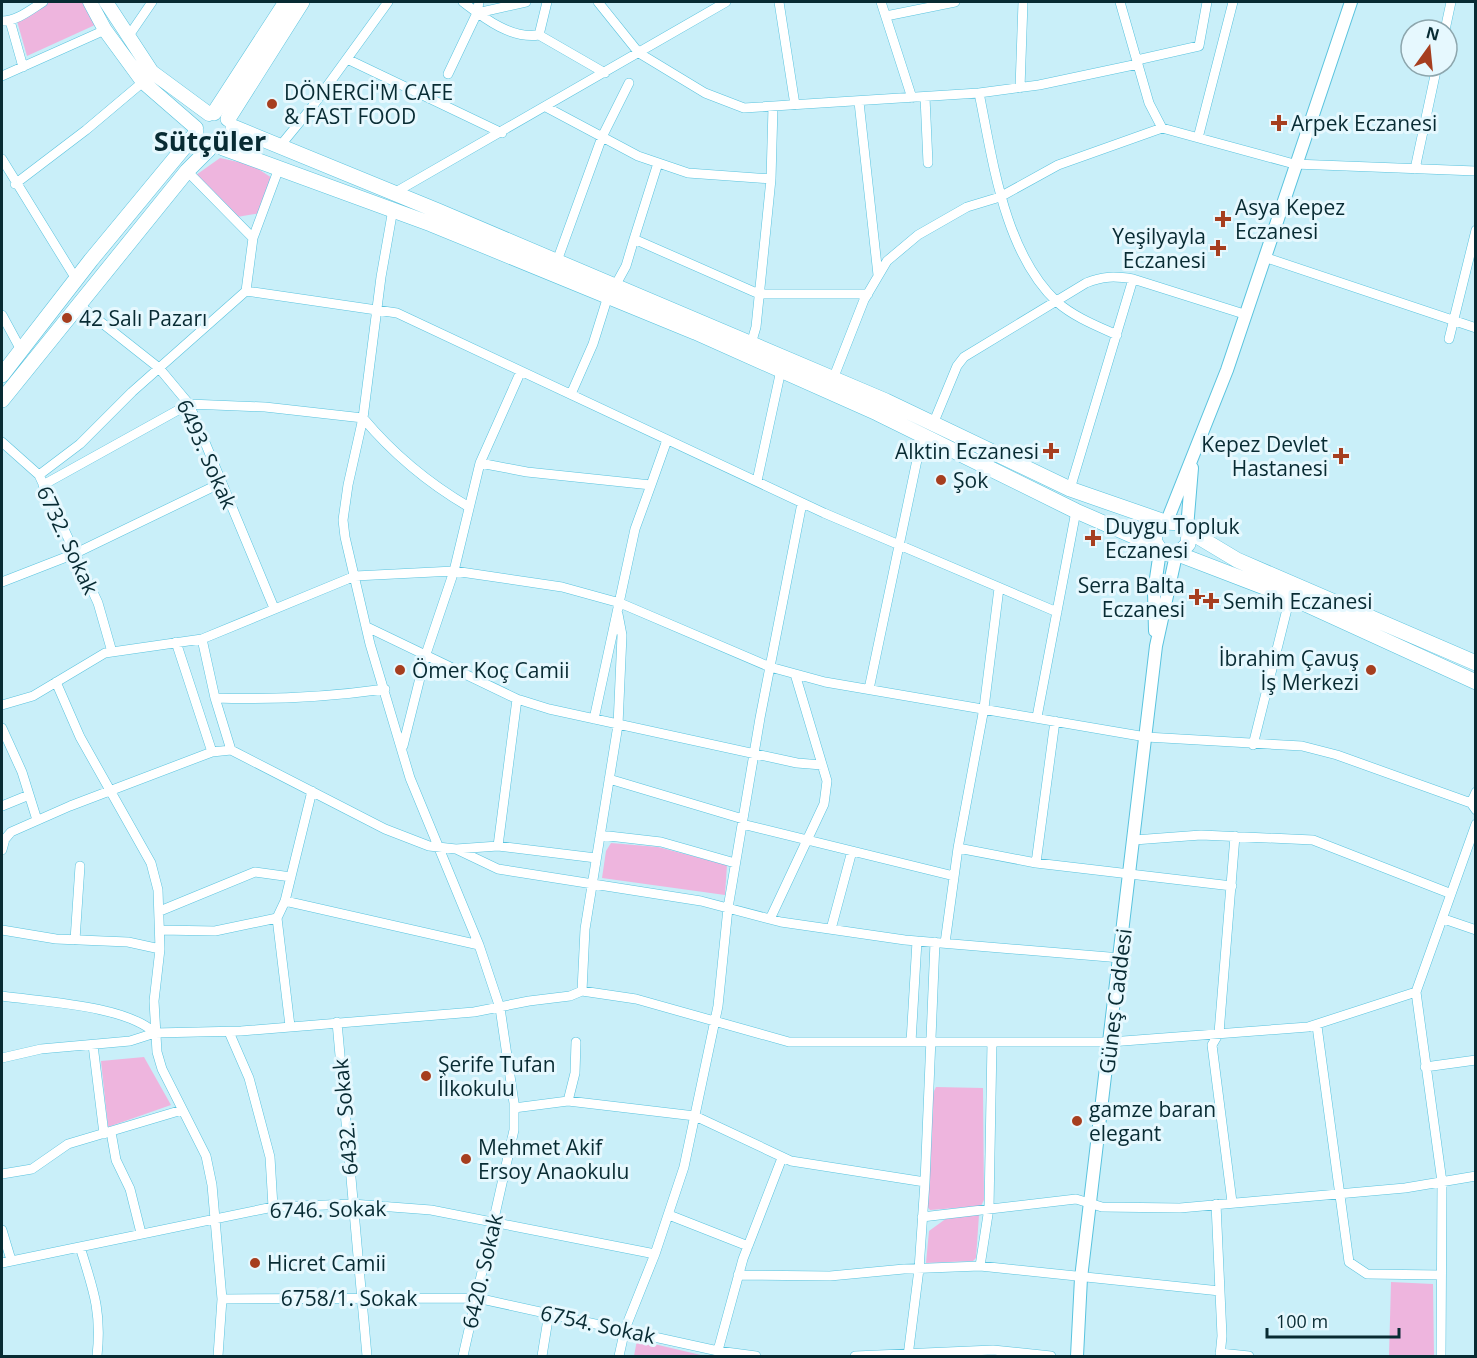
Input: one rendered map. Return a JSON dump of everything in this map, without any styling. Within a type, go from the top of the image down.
[{"type":"main road","points":[[90,2],[105,30],[143,82],[196,131],[202,145],[393,201],[557,261],[612,291],[1158,549],[1290,597],[1476,681]]},
{"type":"main road","points":[[106,2],[152,72],[221,118],[393,201],[612,291],[751,344],[933,424],[1070,489],[1166,521],[1177,521],[1237,560],[1475,662]]},
{"type":"main road","points":[[221,118],[286,2]]},
{"type":"main road","points":[[221,118],[302,2]]},
{"type":"main road","points":[[2,375],[76,279],[196,131],[201,119],[221,118]]},
{"type":"main road","points":[[2,400],[187,171],[232,137],[221,118]]},
{"type":"main road","points":[[1158,549],[1156,530],[1166,521]]},
{"type":"main road","points":[[1177,555],[1188,544],[1187,529]]},
{"type":"street","points":[[23,67],[6,21],[43,2]]},
{"type":"street","points":[[128,37],[152,2]]},
{"type":"street","points":[[280,146],[387,2]]},
{"type":"street","points":[[463,2],[506,30],[528,37],[539,35],[605,73]]},
{"type":"street","points":[[448,74],[477,13],[479,2]]},
{"type":"street","points":[[477,13],[526,2]]},
{"type":"street","points":[[539,35],[547,2]]},
{"type":"street","points":[[598,2],[639,53],[690,85],[730,104],[744,108],[979,93],[1020,88],[1137,62],[1199,46],[1207,2]]},
{"type":"street","points":[[393,201],[502,133],[726,2]]},
{"type":"street","points":[[779,2],[795,105]]},
{"type":"street","points":[[881,2],[912,98]]},
{"type":"street","points":[[886,16],[955,2]]},
{"type":"street","points":[[1020,88],[1023,2]]},
{"type":"street","points":[[1120,2],[1149,103],[1162,128]]},
{"type":"street","points":[[1198,138],[1233,2]]},
{"type":"street","points":[[1166,521],[1193,460],[1352,2]]},
{"type":"street","points":[[1448,18],[1451,2]]},
{"type":"street","points":[[2,76],[105,30]]},
{"type":"street","points":[[346,59],[502,133]]},
{"type":"street","points":[[1415,169],[1434,78]]},
{"type":"street","points":[[15,184],[86,130],[143,82]]},
{"type":"street","points":[[557,261],[602,137],[629,83]]},
{"type":"street","points":[[979,93],[1000,197],[1027,260],[1056,301],[1073,314],[1118,336]]},
{"type":"street","points":[[925,97],[928,163]]},
{"type":"street","points":[[860,102],[878,276]]},
{"type":"street","points":[[546,107],[638,156],[658,163],[688,172],[771,179]]},
{"type":"street","points":[[751,344],[756,327],[771,179],[773,107]]},
{"type":"street","points":[[833,379],[868,294],[878,276],[887,261],[918,235],[966,207],[1000,197],[1058,165],[1162,128],[1294,164],[1476,171]]},
{"type":"street","points":[[2,159],[15,184],[76,279]]},
{"type":"street","points":[[571,394],[593,344],[612,291],[626,266],[658,163]]},
{"type":"street","points":[[39,475],[80,444],[159,368],[246,291],[253,238],[279,168]]},
{"type":"street","points":[[187,171],[253,238]]},
{"type":"street","name":"6420. Sokak","points":[[393,201],[376,309],[363,418],[348,484],[343,520],[367,627],[403,746],[410,778],[479,945],[500,1008],[514,1108],[514,1130],[463,1356]]},
{"type":"street","points":[[1449,339],[1476,230]]},
{"type":"street","points":[[634,239],[759,294],[868,294]]},
{"type":"street","points":[[1264,257],[1454,323],[1476,328]]},
{"type":"street","points":[[933,424],[957,366],[964,357],[1098,278],[1113,276],[1133,279],[1244,314]]},
{"type":"street","points":[[1070,489],[1118,336],[1133,279]]},
{"type":"street","points":[[246,291],[397,312],[757,482],[898,546],[1057,612]]},
{"type":"street","name":"6493. Sokak","points":[[78,304],[159,368],[189,404],[274,608]]},
{"type":"street","points":[[2,315],[21,350]]},
{"type":"street","points":[[757,482],[781,370]]},
{"type":"street","points":[[403,746],[426,654],[454,571],[480,463],[521,371]]},
{"type":"street","points":[[43,485],[189,404],[266,407],[363,418],[386,445],[431,484],[469,507]]},
{"type":"street","points":[[869,689],[922,436]]},
{"type":"street","points":[[594,719],[635,529],[667,440]]},
{"type":"street","name":"6732. Sokak","points":[[2,442],[39,475],[98,603],[112,652]]},
{"type":"street","points":[[1187,529],[1193,460]]},
{"type":"street","points":[[480,463],[526,472],[651,485]]},
{"type":"street","points":[[2,582],[74,554],[221,483]]},
{"type":"street","points":[[619,1356],[625,1329],[669,1215],[684,1167],[695,1116],[714,1020],[728,908],[754,752],[802,502]]},
{"type":"street","points":[[1037,717],[1076,511]]},
{"type":"street","points":[[1156,646],[1154,592],[1158,549]]},
{"type":"street","points":[[1156,646],[1177,555]]},
{"type":"street","points":[[2,705],[33,696],[112,652],[202,639],[237,627],[274,608],[355,576],[454,571],[562,587],[620,603],[770,667],[795,674],[1146,737],[1302,746],[1337,755],[1473,807],[1476,792]]},
{"type":"street","points":[[908,1355],[919,1269],[925,1182],[929,1042],[940,943],[984,708],[999,588]]},
{"type":"street","points":[[1253,744],[1290,597]]},
{"type":"street","points":[[582,991],[585,928],[618,725],[622,635],[618,614]]},
{"type":"street","points":[[367,627],[517,699],[618,725],[754,752],[797,763],[822,765]]},
{"type":"street","points":[[202,639],[215,698],[231,750]]},
{"type":"street","points":[[176,642],[212,752]]},
{"type":"street","name":"Güneş Caddesi","points":[[1077,1356],[1081,1278],[1121,958],[1156,646]]},
{"type":"street","points":[[770,919],[824,804],[826,781],[795,674]]},
{"type":"street","points":[[56,682],[80,737],[112,790],[151,863],[158,890],[160,949],[154,1001],[155,1034],[162,1069],[206,1156],[212,1185],[222,1299],[218,1356]]},
{"type":"street","points":[[215,698],[332,696],[385,689]]},
{"type":"street","points":[[498,846],[517,699]]},
{"type":"street","points":[[1036,862],[1055,721]]},
{"type":"street","points":[[2,728],[37,820]]},
{"type":"street","points":[[2,850],[5,839],[11,832],[37,820],[212,752],[231,750],[407,839],[456,849],[498,846],[596,858]]},
{"type":"street","points":[[609,779],[808,841],[954,876]]},
{"type":"street","points":[[290,1026],[278,918],[285,901],[312,791]]},
{"type":"street","points":[[2,806],[29,795]]},
{"type":"street","points":[[1441,1356],[1442,1182],[1416,992],[1444,919],[1449,893],[1476,824]]},
{"type":"street","points":[[600,835],[661,842],[735,863]]},
{"type":"street","points":[[1134,840],[1235,836],[1313,840],[1449,893]]},
{"type":"street","points":[[1232,1202],[1212,1045],[1219,1033],[1235,836]]},
{"type":"street","points":[[958,848],[1036,862],[1232,886]]},
{"type":"street","points":[[456,849],[498,869],[701,901],[770,919],[831,929],[917,941],[1121,958]]},
{"type":"street","points":[[831,929],[852,851]]},
{"type":"street","points":[[75,940],[80,866]]},
{"type":"street","points":[[160,911],[255,872],[291,877]]},
{"type":"street","points":[[285,901],[479,945]]},
{"type":"street","points":[[160,930],[215,931],[278,918]]},
{"type":"street","points":[[1444,919],[1476,930]]},
{"type":"street","points":[[2,930],[75,940],[128,942],[160,949]]},
{"type":"street","points":[[911,1042],[917,941]]},
{"type":"street","points":[[2,1058],[41,1049],[130,1041],[155,1034],[229,1032],[500,1008],[529,1000],[570,996],[582,991],[636,999],[789,1042],[1110,1042],[1317,1026],[1416,992]]},
{"type":"street","points":[[2,996],[119,1014],[143,1022],[155,1034]]},
{"type":"street","name":"6432. Sokak","points":[[337,1022],[367,1356]]},
{"type":"street","points":[[1317,1026],[1349,1262],[1352,1266],[1372,1275],[1441,1275]]},
{"type":"street","points":[[229,1032],[249,1078],[270,1156],[273,1207]]},
{"type":"street","points":[[568,1101],[575,1073],[576,1042]]},
{"type":"street","points":[[980,1266],[989,1208],[992,1042]]},
{"type":"street","points":[[93,1045],[108,1133],[116,1160],[130,1189],[141,1233]]},
{"type":"street","points":[[1425,1067],[1476,1060]]},
{"type":"street","points":[[514,1108],[568,1101],[695,1116],[782,1158],[867,1175],[925,1182]]},
{"type":"street","points":[[2,1174],[32,1169],[68,1144],[182,1110]]},
{"type":"street","points":[[718,1354],[738,1275],[782,1158]]},
{"type":"street","points":[[922,1216],[1076,1199],[1090,1204],[1118,1208],[1216,1204],[1405,1188],[1476,1176]]},
{"type":"street","name":"6746. Sokak","points":[[6,1262],[273,1207],[352,1204],[431,1210],[493,1224],[583,1238],[655,1254]]},
{"type":"street","points":[[1216,1204],[1222,1336],[1220,1355],[1249,1356]]},
{"type":"street","points":[[669,1215],[748,1246]]},
{"type":"street","points":[[2,1230],[6,1262]]},
{"type":"street","points":[[80,1246],[97,1302],[100,1326],[97,1356]]},
{"type":"street","points":[[738,1275],[830,1276],[980,1266],[1220,1291]]},
{"type":"street","name":"6758/1. Sokak","points":[[222,1299],[477,1298]]},
{"type":"street","name":"6754. Sokak","points":[[477,1298],[625,1329],[718,1354],[756,1356]]},
{"type":"street","points":[[542,1356],[549,1313]]},
{"type":"street","points":[[855,1356],[992,1353],[1051,1356]]},
{"type":"shaded area","points":[[50,2],[82,2],[95,25],[27,56],[17,21]]},
{"type":"shaded area","points":[[220,158],[252,165],[272,178],[261,213],[237,217],[196,175]]},
{"type":"shaded area","points":[[611,843],[658,847],[727,865],[725,895],[602,878],[606,851]]},
{"type":"shaded area","points":[[144,1057],[171,1105],[108,1127],[101,1061]]},
{"type":"shaded area","points":[[936,1087],[983,1088],[984,1200],[981,1206],[930,1210],[926,1205],[933,1093]]},
{"type":"shaded area","points":[[951,1215],[979,1215],[976,1258],[973,1261],[926,1263],[929,1231]]},
{"type":"shaded area","points":[[1391,1282],[1433,1284],[1434,1356],[1389,1356]]},
{"type":"shaded area","points":[[637,1340],[705,1356],[634,1356]]},
{"type":"place","name":"DÖNERCİ'M CAFE & FAST FOOD","points":[[272,104]]},
{"type":"place","name":"Arpek Eczanesi","points":[[1279,123]]},
{"type":"place","name":"Asya Kepez Eczanesi","points":[[1223,219]]},
{"type":"place","name":"Yeşilyayla Eczanesi","points":[[1218,248]]},
{"type":"place","name":"42 Salı Pazarı","points":[[67,318]]},
{"type":"place","name":"Alktin Eczanesi","points":[[1051,451]]},
{"type":"place","name":"Kepez Devlet Hastanesi","points":[[1341,456]]},
{"type":"place","name":"Şok","points":[[941,480]]},
{"type":"place","name":"Duygu Topluk Eczanesi","points":[[1093,538]]},
{"type":"place","name":"Serra Balta Eczanesi","points":[[1197,597]]},
{"type":"place","name":"Semih Eczanesi","points":[[1211,601]]},
{"type":"place","name":"Ömer Koç Camii","points":[[400,670]]},
{"type":"place","name":"İbrahim Çavuş İş Merkezi","points":[[1371,670]]},
{"type":"place","name":"Şerife Tufan İlkokulu","points":[[426,1076]]},
{"type":"place","name":"gamze baran elegant","points":[[1077,1121]]},
{"type":"place","name":"Mehmet Akif Ersoy Anaokulu","points":[[466,1159]]},
{"type":"place","name":"Hicret Camii","points":[[255,1263]]},
{"type":"district","name":"Sütçüler","points":[[210,140]]}]
